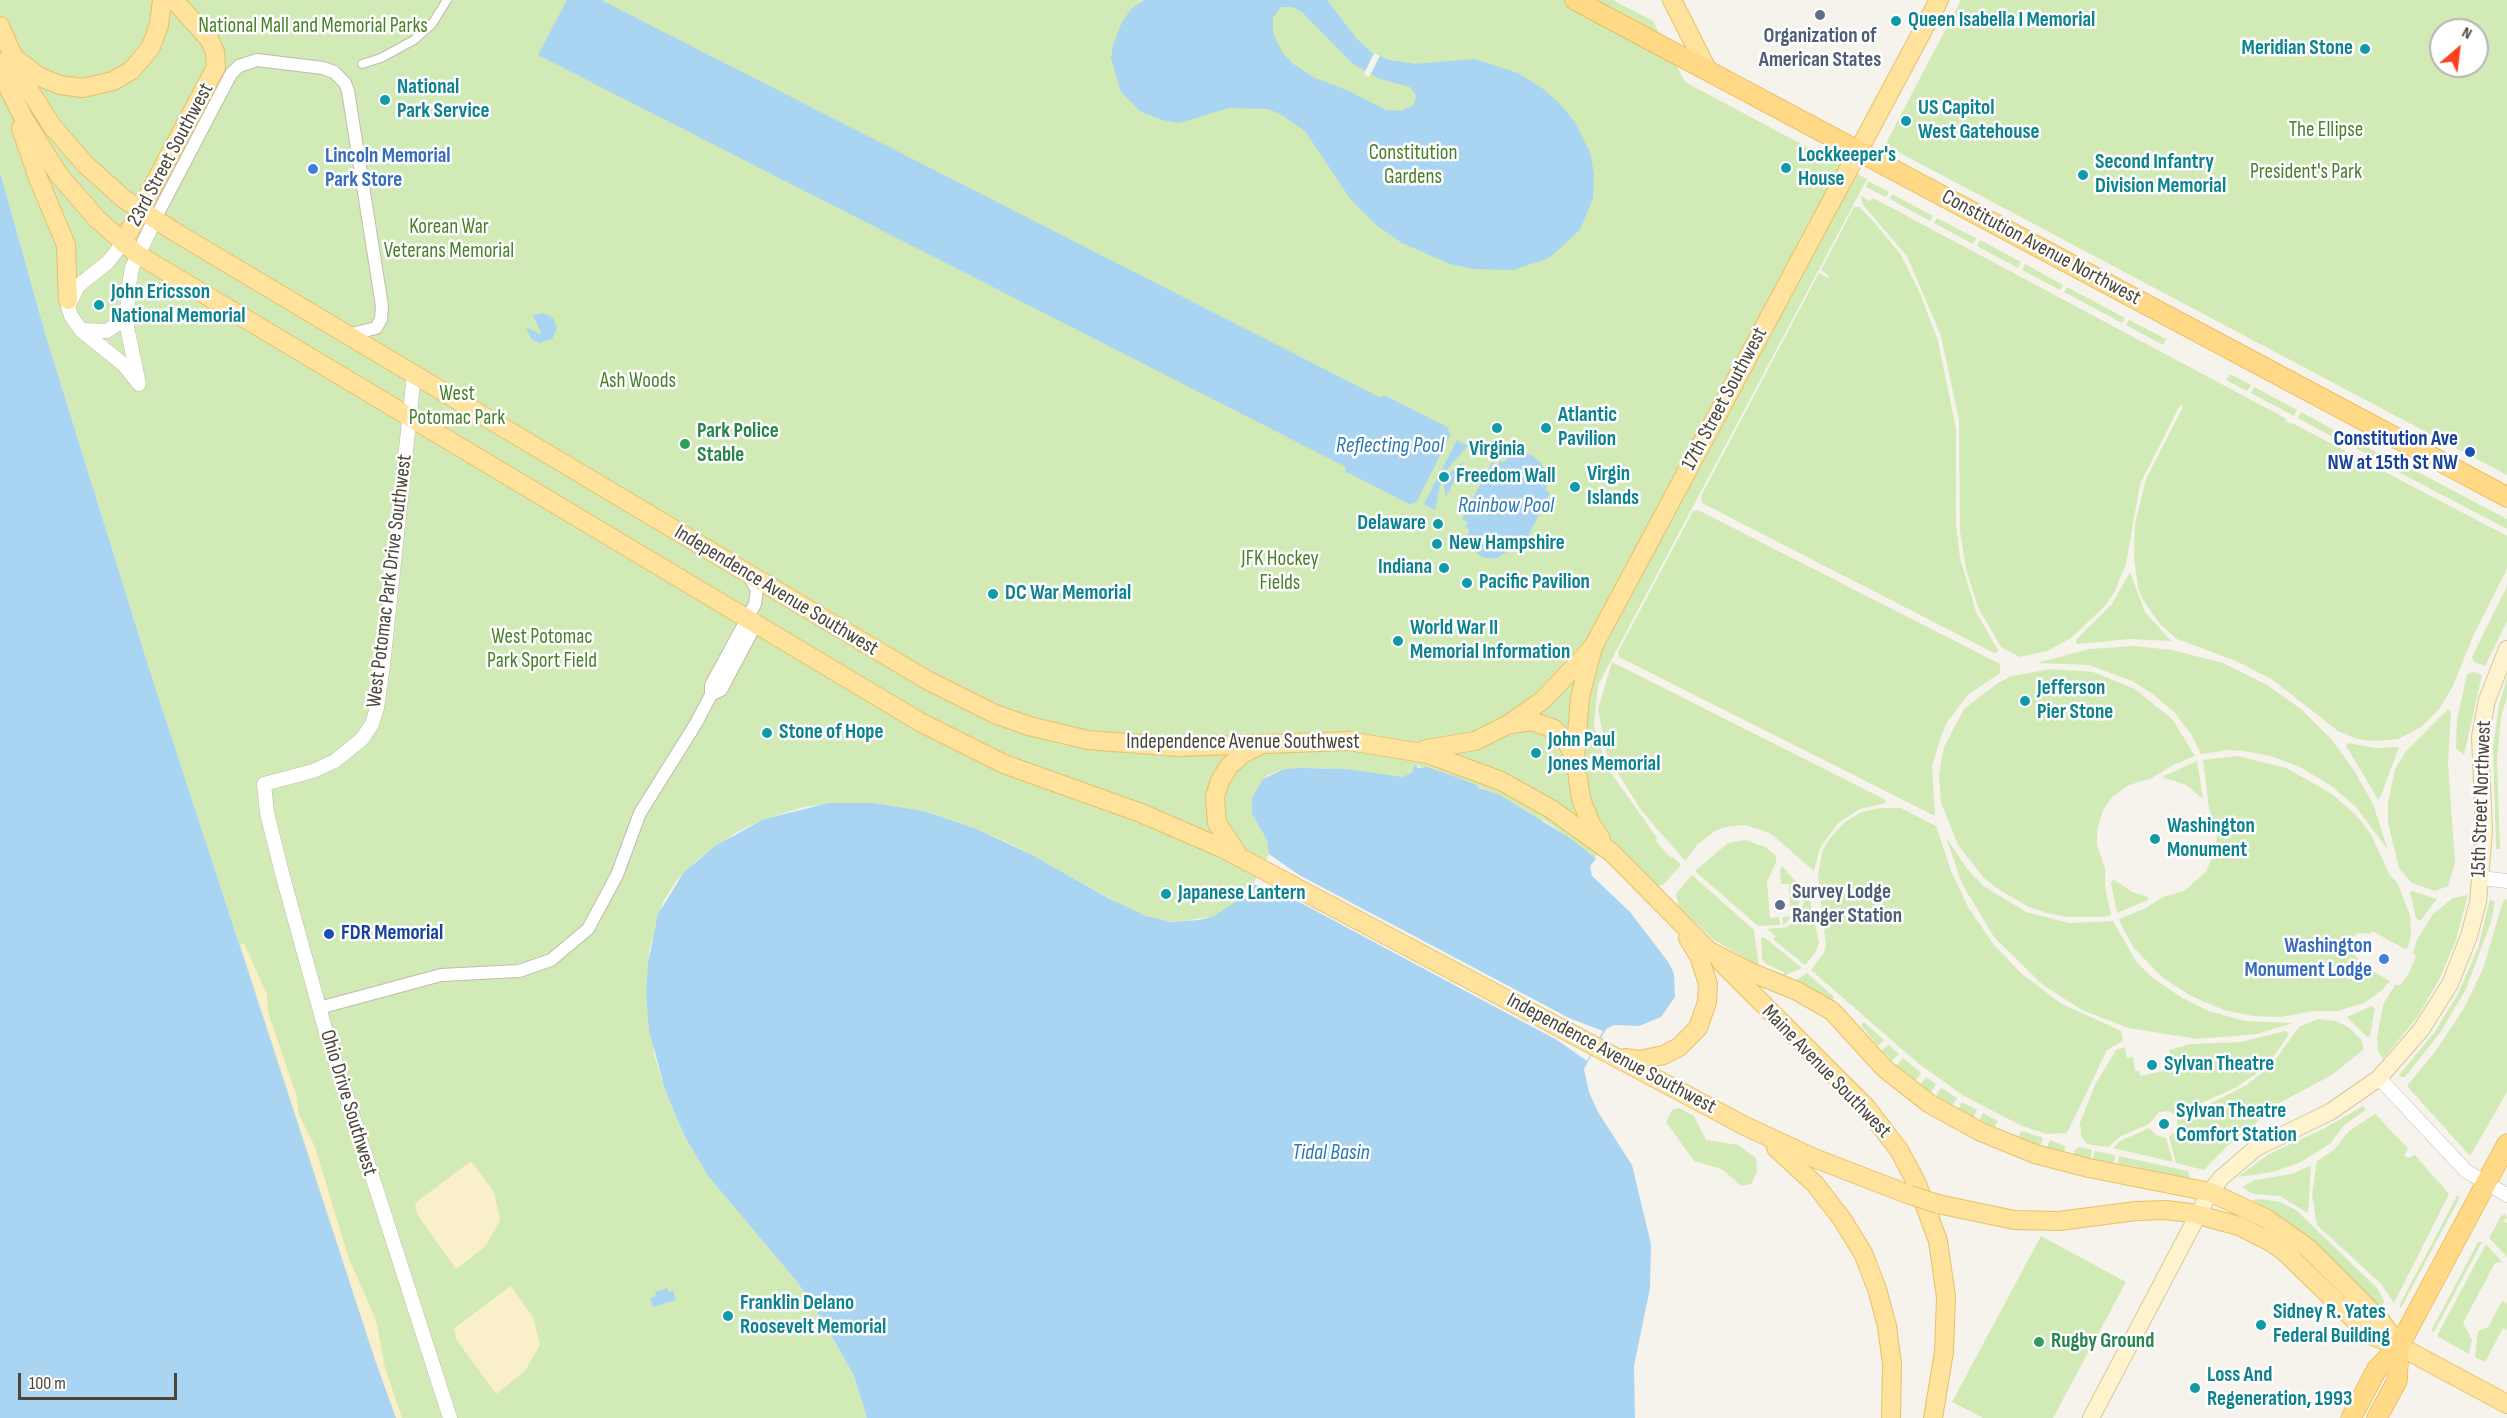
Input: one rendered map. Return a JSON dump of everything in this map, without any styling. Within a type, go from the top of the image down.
[{"type":"highway","name":"Constitution Avenue Northwest","points":[[1582,2],[2507,497]]},
{"type":"highway","points":[[2351,1418],[2377,1369],[2400,1346],[2507,1144]]},
{"type":"highway","points":[[2377,1418],[2397,1381],[2400,1346]]},
{"type":"main road","points":[[7,60],[40,78],[60,85],[83,88],[106,84],[132,70],[147,53],[157,34],[162,0]]},
{"type":"main road","points":[[174,0],[209,39],[224,70]]},
{"type":"main road","points":[[1672,0],[1708,71]]},
{"type":"main road","name":"17th Street Southwest","points":[[1611,852],[1585,810],[1578,786],[1575,757],[1579,705],[1593,647],[1939,0]]},
{"type":"main road","points":[[0,26],[7,60],[9,89],[29,155],[66,244],[68,300]]},
{"type":"main road","points":[[7,60],[63,140],[98,176],[148,215]]},
{"type":"main road","name":"23rd Street Southwest","points":[[123,243],[148,215],[224,70]]},
{"type":"main road","points":[[9,89],[27,125],[59,175],[88,209],[123,243]]},
{"type":"main road","name":"Independence Avenue Southwest","points":[[148,215],[749,575],[941,688],[995,714],[1029,726],[1088,740],[1152,747],[1339,740],[1409,749],[1476,770],[1518,790],[1568,820],[1611,852],[1709,951],[1832,1011],[1899,1081],[1930,1104],[1981,1132],[2054,1160],[2210,1192],[2267,1218],[2293,1235],[2380,1320],[2400,1346]]},
{"type":"main road","name":"Independence Avenue Southwest","points":[[123,243],[137,255],[409,418],[968,747],[1027,773],[1164,822],[1243,858],[1745,1126],[1814,1158],[1911,1195],[1992,1217],[2036,1222],[2151,1210],[2199,1214],[2239,1226],[2271,1242],[2301,1266],[2370,1335],[2400,1346],[2507,1404]]},
{"type":"main road","name":"17th Street Southwest","points":[[1409,749],[1440,748],[1464,743],[1509,724],[1543,700],[1593,647]]},
{"type":"main road","name":"15th Street Northwest","points":[[2091,1418],[2210,1192],[2226,1172],[2245,1155],[2330,1112],[2379,1078],[2421,1030],[2450,984],[2469,936],[2481,878],[2484,831],[2480,737],[2490,689],[2507,649]]},
{"type":"main road","points":[[1509,724],[1532,721],[1546,725],[1560,734],[1575,757]]},
{"type":"main road","points":[[1243,858],[1220,830],[1216,816],[1215,796],[1220,781],[1229,766],[1244,753],[1268,743]]},
{"type":"main road","points":[[1618,1057],[1639,1060],[1664,1055],[1686,1041],[1702,1020],[1709,993],[1705,973],[1674,914]]},
{"type":"main road","name":"Maine Avenue Southwest","points":[[1709,951],[1866,1107],[1889,1136],[1913,1175],[1938,1241],[1945,1287],[1944,1352],[1933,1418]]},
{"type":"main road","points":[[1745,1126],[1787,1157],[1815,1184],[1842,1219],[1863,1253],[1877,1289],[1887,1326],[1892,1364],[1891,1418]]},
{"type":"street","points":[[362,64],[381,58],[414,40],[432,24],[447,0]]},
{"type":"street","points":[[224,70],[257,60],[316,67],[339,75],[348,91],[382,311],[376,328],[364,333],[346,335]]},
{"type":"street","points":[[123,243],[108,262],[78,286],[68,300],[71,316],[81,330],[124,366],[139,384],[126,318],[130,280],[148,215]]},
{"type":"street","points":[[81,330],[102,332],[126,318]]},
{"type":"street","name":"West Potomac Park Drive Southwest","points":[[264,784],[313,771],[335,761],[362,739],[372,724],[377,708],[383,665],[414,375]]},
{"type":"street","points":[[320,1008],[441,975],[519,971],[551,960],[569,947],[598,915],[617,875],[640,813],[711,695],[711,685],[751,621],[757,597],[755,583],[749,575]]},
{"type":"street","name":"Ohio Drive Southwest","points":[[264,784],[267,813],[280,866],[320,1008],[375,1193],[450,1418]]},
{"type":"street","points":[[2481,878],[2507,881]]},
{"type":"street","points":[[2379,1078],[2466,1171],[2507,1195]]},
{"type":"green space","name":"West Potomac Park","points":[[0,0],[1613,0],[1653,21],[1685,82],[1867,179],[1598,685],[1594,725],[1606,766],[1657,838],[1655,840],[1671,858],[1673,857],[1681,865],[1664,884],[1658,886],[1604,832],[1606,837],[1595,858],[1544,820],[1540,821],[1467,781],[1415,765],[1412,772],[1403,777],[1324,768],[1284,769],[1268,775],[1263,779],[1252,814],[1267,840],[1269,854],[1251,888],[1231,906],[1214,916],[1178,922],[1158,920],[1131,910],[1013,845],[977,829],[924,811],[874,803],[836,803],[804,807],[764,819],[737,832],[698,859],[676,881],[663,902],[649,951],[654,1054],[665,1090],[685,1137],[708,1176],[798,1283],[825,1324],[854,1376],[867,1418],[396,1418],[375,1360],[148,665],[45,333],[0,172]]},
{"type":"green space","name":"President's Park","points":[[1961,0],[2507,0],[2507,475],[1885,145]]},
{"type":"green space","points":[[1868,181],[1889,192],[1886,197],[1866,187]]},
{"type":"green space","points":[[1892,194],[1933,216],[1930,221],[1890,199]]},
{"type":"green space","points":[[1861,196],[1870,201],[1873,198],[2285,418],[2288,423],[2294,424],[2507,536],[2507,569],[2474,634],[2453,686],[2440,708],[2421,727],[2398,739],[2373,741],[2358,739],[2338,731],[2273,680],[2236,661],[2177,639],[2160,624],[2143,600],[2138,587],[2134,557],[2135,524],[2146,479],[2183,407],[2180,405],[2140,484],[2126,564],[2115,591],[2105,606],[2071,638],[2047,651],[2020,657],[2001,647],[1978,607],[1966,569],[1960,531],[1959,420],[1941,336],[1907,256],[1863,205]]},
{"type":"green space","points":[[1854,207],[1859,207],[1874,222],[1901,255],[1920,293],[1938,341],[1956,429],[1956,523],[1960,558],[1976,612],[1998,650],[1996,654],[1702,503],[1701,496],[1819,273],[1828,278],[1829,276],[1821,270]]},
{"type":"green space","points":[[1937,218],[1976,238],[1973,244],[1934,223]]},
{"type":"green space","points":[[1980,240],[2021,262],[2018,268],[1977,246]]},
{"type":"green space","points":[[2025,264],[2063,285],[2060,290],[2022,270]]},
{"type":"green space","points":[[2067,287],[2125,318],[2122,323],[2064,292]]},
{"type":"green space","points":[[2129,320],[2166,339],[2163,345],[2126,325]]},
{"type":"green space","points":[[2230,374],[2251,385],[2247,391],[2226,380]]},
{"type":"green space","points":[[2254,387],[2297,410],[2294,416],[2251,393]]},
{"type":"green space","points":[[2301,412],[2345,436],[2342,442],[2298,418]]},
{"type":"green space","points":[[2348,437],[2391,460],[2388,465],[2346,443]]},
{"type":"green space","points":[[2394,462],[2412,469],[2507,519],[2507,529],[2391,468]]},
{"type":"green space","points":[[1698,510],[2000,664],[2000,673],[1969,694],[1947,722],[1941,736],[1932,766],[1935,816],[1619,657],[1618,652],[1693,511]]},
{"type":"green space","points":[[2130,572],[2145,612],[2171,641],[2130,639],[2077,644],[2076,640],[2112,604]]},
{"type":"green space","points":[[2507,586],[2507,621],[2485,666],[2474,662],[2472,657]]},
{"type":"green space","points":[[2135,646],[2172,650],[2223,663],[2267,685],[2301,709],[2332,740],[2355,772],[2373,804],[2388,850],[2356,807],[2330,785],[2300,767],[2270,756],[2244,751],[2228,750],[2201,754],[2191,734],[2174,712],[2153,694],[2132,681],[2089,665],[2037,663],[2089,649]]},
{"type":"green space","points":[[1612,662],[1886,800],[1886,803],[1860,809],[1838,823],[1820,848],[1814,871],[1770,833],[1745,825],[1725,827],[1715,831],[1698,844],[1685,861],[1641,810],[1607,756],[1598,709]]},
{"type":"green space","points":[[2051,669],[2093,672],[2135,689],[2173,720],[2195,756],[2173,765],[2152,778],[2129,785],[2112,797],[2103,810],[2097,830],[2097,845],[2105,868],[2105,887],[2111,915],[2103,917],[2067,917],[2047,913],[2029,907],[1998,889],[1983,877],[1958,845],[1941,803],[1939,775],[1944,747],[1964,709],[1998,683],[2012,676]]},
{"type":"green space","points":[[2474,672],[2482,675],[2464,755],[2456,748],[2457,719],[2467,674]]},
{"type":"green space","points":[[2507,678],[2507,697],[2501,717],[2497,759],[2500,849],[2496,849],[2493,747],[2499,705]]},
{"type":"green space","points":[[2448,709],[2451,712],[2448,764],[2455,863],[2448,886],[2435,891],[2412,883],[2399,868],[2388,823],[2388,803],[2395,769],[2406,751]]},
{"type":"green space","points":[[2348,743],[2376,748],[2399,747],[2380,798],[2378,799],[2346,746]]},
{"type":"green space","points":[[2238,756],[2286,768],[2332,794],[2356,815],[2371,834],[2389,874],[2398,884],[2410,915],[2411,934],[2408,947],[2405,949],[2372,931],[2370,934],[2358,933],[2350,940],[2350,950],[2358,959],[2356,962],[2390,981],[2364,1003],[2338,1011],[2315,1011],[2280,1017],[2253,1016],[2224,1010],[2191,996],[2163,978],[2134,948],[2124,930],[2119,919],[2146,908],[2163,897],[2184,891],[2206,872],[2215,850],[2217,836],[2209,808],[2203,760]]},
{"type":"green space","points":[[2197,761],[2203,799],[2186,785],[2162,777]]},
{"type":"green space","points":[[1880,808],[1901,808],[1936,826],[1951,871],[1968,907],[1994,945],[2022,974],[2060,1003],[2121,1031],[2123,1041],[2107,1050],[2067,1133],[2047,1134],[2022,1126],[1964,1096],[1919,1064],[1811,970],[1824,953],[1826,945],[1818,877],[1822,851],[1830,838],[1845,822],[1862,812]]},
{"type":"green space","points":[[1946,837],[1967,869],[1985,887],[2026,912],[2069,923],[2113,921],[2137,963],[2152,977],[2182,998],[2209,1011],[2244,1021],[2293,1023],[2257,1034],[2197,1039],[2129,1028],[2082,1010],[2043,985],[1994,937],[1962,884]]},
{"type":"green space","points":[[1746,840],[1765,847],[1776,856],[1776,862],[1767,882],[1770,918],[1779,917],[1780,925],[1758,926],[1695,871],[1728,843]]},
{"type":"green space","points":[[1782,866],[1798,884],[1801,895],[1797,912],[1783,925],[1782,917],[1791,916],[1789,884],[1781,884]]},
{"type":"green space","points":[[1692,875],[1754,930],[1759,966],[1714,940],[1679,907],[1676,894]]},
{"type":"green space","points":[[2113,879],[2132,892],[2148,897],[2148,900],[2117,913],[2111,883]]},
{"type":"green space","points":[[1808,891],[1819,943],[1815,953],[1805,965],[1773,939],[1776,936],[1767,929],[1787,927],[1791,924],[1800,913]]},
{"type":"green space","points":[[2410,892],[2437,899],[2420,921],[2416,918]]},
{"type":"green space","points":[[2468,895],[2456,940],[2440,978],[2418,1016],[2383,1059],[2378,1051],[2377,1038],[2383,1005],[2395,985],[2400,985],[2409,973],[2416,956],[2413,953],[2417,940],[2433,914],[2453,898]]},
{"type":"green space","points":[[2490,899],[2495,902],[2491,922],[2466,989],[2440,1033],[2405,1077],[2401,1077],[2399,1075],[2434,1033],[2458,994],[2478,948]]},
{"type":"green space","points":[[2507,899],[2507,1092],[2470,1156],[2407,1086],[2435,1052],[2464,1008],[2483,969],[2503,901]]},
{"type":"green space","points":[[1764,937],[1802,968],[1783,976],[1784,972],[1766,964],[1762,959],[1761,938]]},
{"type":"green space","points":[[1807,973],[1834,997],[1831,1002],[1795,981]]},
{"type":"green space","points":[[2372,1006],[2375,1009],[2370,1036],[2367,1037],[2347,1017]]},
{"type":"green space","points":[[2318,1019],[2336,1021],[2348,1027],[2361,1039],[2364,1049],[2332,1075],[2266,1110],[2253,1127],[2226,1147],[2204,1170],[2176,1163],[2169,1137],[2177,1129],[2177,1120],[2247,1085],[2273,1063],[2299,1027]]},
{"type":"green space","points":[[1864,1022],[1884,1040],[1878,1046],[1861,1025]]},
{"type":"green space","points":[[2285,1031],[2289,1034],[2276,1053],[2260,1071],[2235,1088],[2175,1115],[2168,1111],[2159,1112],[2149,1124],[2121,1136],[2108,1147],[2087,1144],[2081,1136],[2080,1123],[2095,1085],[2116,1050],[2125,1047],[2127,1058],[2133,1057],[2135,1071],[2139,1071],[2140,1076],[2168,1070],[2165,1056],[2170,1055],[2169,1050],[2191,1044],[2241,1042]]},
{"type":"green space","points":[[1889,1045],[1899,1054],[1892,1061],[1882,1050]]},
{"type":"green space","points":[[1903,1058],[1921,1073],[1915,1082],[1896,1066]]},
{"type":"green space","points":[[1926,1077],[1936,1084],[1931,1093],[1920,1085]]},
{"type":"green space","points":[[1941,1088],[1957,1098],[1952,1106],[1936,1096]]},
{"type":"green space","points":[[1962,1102],[1977,1110],[1973,1118],[1958,1109]]},
{"type":"green space","points":[[2363,1106],[2366,1110],[2344,1125],[2331,1143],[2301,1162],[2273,1172],[2238,1177],[2269,1154],[2325,1128]]},
{"type":"green space","points":[[1679,1108],[1694,1116],[1706,1140],[1738,1145],[1756,1158],[1757,1172],[1751,1184],[1741,1186],[1722,1169],[1694,1161],[1666,1122],[1672,1110]]},
{"type":"green space","points":[[1983,1113],[1998,1121],[1994,1128],[1979,1121]]},
{"type":"green space","points":[[2375,1114],[2408,1148],[2404,1155],[2408,1158],[2415,1155],[2449,1194],[2394,1303],[2381,1284],[2317,1225],[2312,1195],[2317,1161],[2334,1150],[2349,1131]]},
{"type":"green space","points":[[2149,1128],[2156,1135],[2166,1138],[2173,1162],[2113,1148],[2120,1141]]},
{"type":"green space","points":[[2021,1131],[2043,1138],[2040,1146],[2018,1138]]},
{"type":"green space","points":[[2050,1140],[2065,1146],[2064,1153],[2047,1148]]},
{"type":"green space","points":[[2079,1147],[2092,1150],[2091,1158],[2075,1157],[2074,1151]]},
{"type":"green space","points":[[2095,1151],[2115,1155],[2114,1163],[2093,1159]]},
{"type":"green space","points":[[2119,1156],[2188,1171],[2190,1180],[2118,1163]]},
{"type":"green space","points":[[2311,1165],[2308,1213],[2280,1196],[2253,1194],[2242,1187],[2255,1180],[2292,1174]]},
{"type":"green space","points":[[2457,1196],[2460,1197],[2401,1308],[2399,1306]]},
{"type":"green space","points":[[2252,1200],[2280,1202],[2296,1210],[2378,1289],[2384,1301],[2382,1309],[2310,1238]]},
{"type":"green space","points":[[2505,1214],[2507,1218],[2502,1221],[2507,1223],[2507,1257],[2489,1238],[2501,1216]]},
{"type":"green space","name":"Rugby Ground","points":[[2041,1236],[2126,1282],[2053,1418],[1983,1418],[1952,1402]]},
{"type":"green space","points":[[2478,1242],[2482,1242],[2434,1332],[2431,1331]]},
{"type":"green space","points":[[2486,1244],[2502,1262],[2495,1263],[2463,1323],[2472,1340],[2469,1354],[2437,1336]]},
{"type":"green space","points":[[2502,1301],[2507,1304],[2507,1330],[2503,1328],[2485,1362],[2475,1357],[2478,1331],[2488,1327]]},
{"type":"sand","points":[[244,943],[267,994],[268,1012],[297,1097],[299,1115],[315,1147],[348,1256],[376,1320],[385,1368],[402,1418],[396,1418],[375,1360],[240,944]]},
{"type":"sand","points":[[471,1161],[494,1192],[500,1220],[486,1246],[456,1269],[417,1214],[415,1203]]},
{"type":"sand","points":[[511,1286],[533,1317],[540,1345],[525,1371],[496,1394],[456,1339],[454,1328]]},
{"type":"water","name":"Reflecting Pool","points":[[567,0],[601,0],[1381,398],[1384,395],[1449,428],[1448,432],[1451,434],[1416,503],[1413,502],[1411,505],[1345,471],[1346,467],[538,55]]},
{"type":"water","points":[[1145,0],[1327,0],[1357,39],[1371,52],[1389,60],[1416,64],[1475,59],[1518,73],[1542,88],[1560,104],[1574,121],[1590,152],[1594,174],[1593,198],[1580,230],[1549,258],[1513,270],[1474,269],[1450,264],[1402,243],[1375,224],[1351,200],[1305,131],[1280,114],[1268,109],[1229,108],[1179,123],[1162,120],[1140,111],[1121,92],[1111,58],[1113,45],[1122,22],[1132,8]],"holes":[[[1281,7],[1292,7],[1302,12],[1353,64],[1380,79],[1410,87],[1416,95],[1414,105],[1401,111],[1386,110],[1349,91],[1315,78],[1293,64],[1282,52],[1273,33],[1273,18]]]},
{"type":"water","points":[[0,172],[45,333],[148,665],[375,1360],[396,1418],[0,1418]]},
{"type":"water","points":[[543,313],[553,318],[557,328],[552,339],[540,343],[531,339],[526,327],[542,335],[533,315]]},
{"type":"water","points":[[1457,440],[1468,446],[1442,475],[1435,510],[1424,504]]},
{"type":"water","name":"Rainbow Pool","points":[[1522,453],[1531,455],[1541,463],[1545,471],[1544,483],[1547,485],[1545,490],[1550,493],[1521,550],[1516,547],[1513,551],[1510,550],[1495,559],[1482,557],[1472,549],[1468,539],[1469,529],[1466,527],[1468,522],[1462,519],[1492,462],[1497,465],[1512,455]]},
{"type":"water","points":[[1463,462],[1446,497],[1444,486],[1446,476]]},
{"type":"water","name":"Tidal Basin","points":[[1415,764],[1418,768],[1427,767],[1498,794],[1570,838],[1596,859],[1590,866],[1592,876],[1630,912],[1669,963],[1674,974],[1675,997],[1661,1017],[1639,1026],[1614,1025],[1606,1029],[1584,1069],[1589,1092],[1598,1112],[1632,1165],[1651,1244],[1650,1288],[1634,1366],[1635,1418],[867,1418],[854,1376],[825,1324],[798,1283],[708,1176],[685,1137],[665,1090],[649,1030],[646,993],[648,963],[658,914],[684,872],[715,846],[764,819],[829,803],[874,803],[924,811],[977,829],[1032,855],[1110,899],[1146,916],[1170,922],[1199,920],[1214,916],[1241,898],[1251,888],[1269,854],[1267,840],[1252,814],[1252,798],[1263,779],[1284,769],[1302,768],[1346,769],[1403,777],[1412,772]]},
{"type":"water","points":[[667,1288],[669,1292],[673,1290],[676,1300],[653,1307],[650,1298],[656,1296],[655,1292]]},
{"type":"pier","points":[[1374,53],[1380,56],[1369,77],[1364,74]]},
{"type":"pier","points":[[1269,854],[1299,875],[1569,1018],[1603,1031],[1587,1061],[1557,1040],[1288,896],[1253,884]]},
{"type":"tunnel","points":[[1541,425],[1551,430]]},
{"type":"tunnel","points":[[1462,582],[1472,587]]},
{"type":"place","name":"Organization of American States","points":[[1820,15]]},
{"type":"place","name":"Queen Isabella I Memorial","points":[[1896,21]]},
{"type":"place","name":"Meridian Stone","points":[[2365,49]]},
{"type":"place","name":"National Park Service","points":[[385,100]]},
{"type":"place","name":"US Capitol West Gatehouse","points":[[1906,121]]},
{"type":"place","name":"Lockkeeper's House","points":[[1786,168]]},
{"type":"place","name":"Lincoln Memorial Park Store","points":[[313,169]]},
{"type":"place","name":"Second Infantry Division Memorial","points":[[2083,175]]},
{"type":"place","name":"John Ericsson National Memorial","points":[[99,305]]},
{"type":"place","name":"Virginia","points":[[1497,428]]},
{"type":"place","name":"Atlantic Pavilion","points":[[1546,428]]},
{"type":"place","name":"Park Police Stable","points":[[685,444]]},
{"type":"place","name":"Constitution Ave NW at 15th St NW","points":[[2470,452]]},
{"type":"place","name":"Freedom Wall","points":[[1444,477]]},
{"type":"place","name":"Virgin Islands","points":[[1575,487]]},
{"type":"place","name":"Delaware","points":[[1438,524]]},
{"type":"place","name":"New Hampshire","points":[[1437,544]]},
{"type":"place","name":"Indiana","points":[[1444,568]]},
{"type":"place","name":"Pacific Pavilion","points":[[1467,583]]},
{"type":"place","name":"DC War Memorial","points":[[993,594]]},
{"type":"place","name":"World War II Memorial Information","points":[[1398,641]]},
{"type":"place","name":"Jefferson Pier Stone","points":[[2025,701]]},
{"type":"place","name":"Stone of Hope","points":[[767,733]]},
{"type":"place","name":"John Paul Jones Memorial","points":[[1536,753]]},
{"type":"place","name":"Washington Monument","points":[[2155,839]]},
{"type":"place","name":"Japanese Lantern","points":[[1166,894]]},
{"type":"place","name":"Survey Lodge Ranger Station","points":[[1780,905]]},
{"type":"place","name":"FDR Memorial","points":[[329,934]]},
{"type":"place","name":"Washington Monument Lodge","points":[[2384,959]]},
{"type":"place","name":"Sylvan Theatre","points":[[2152,1065]]},
{"type":"place","name":"Sylvan Theatre Comfort Station","points":[[2164,1124]]},
{"type":"place","name":"Franklin Delano Roosevelt Memorial","points":[[728,1316]]},
{"type":"place","name":"Sidney R. Yates Federal Building","points":[[2261,1325]]},
{"type":"place","name":"Rugby Ground","points":[[2039,1342]]},
{"type":"place","name":"Loss And Regeneration, 1993","points":[[2195,1388]]},
{"type":"park label","name":"National Mall and Memorial Parks","points":[[313,27]]},
{"type":"park label","name":"The Ellipse","points":[[2326,131]]},
{"type":"park label","name":"Constitution Gardens","points":[[1413,166]]},
{"type":"park label","name":"Korean War Veterans Memorial","points":[[449,240]]},
{"type":"park label","name":"Ash Woods","points":[[638,382]]},
{"type":"park label","name":"JFK Hockey Fields","points":[[1280,572]]},
{"type":"park label","name":"West Potomac Park Sport Field","points":[[542,650]]}]
